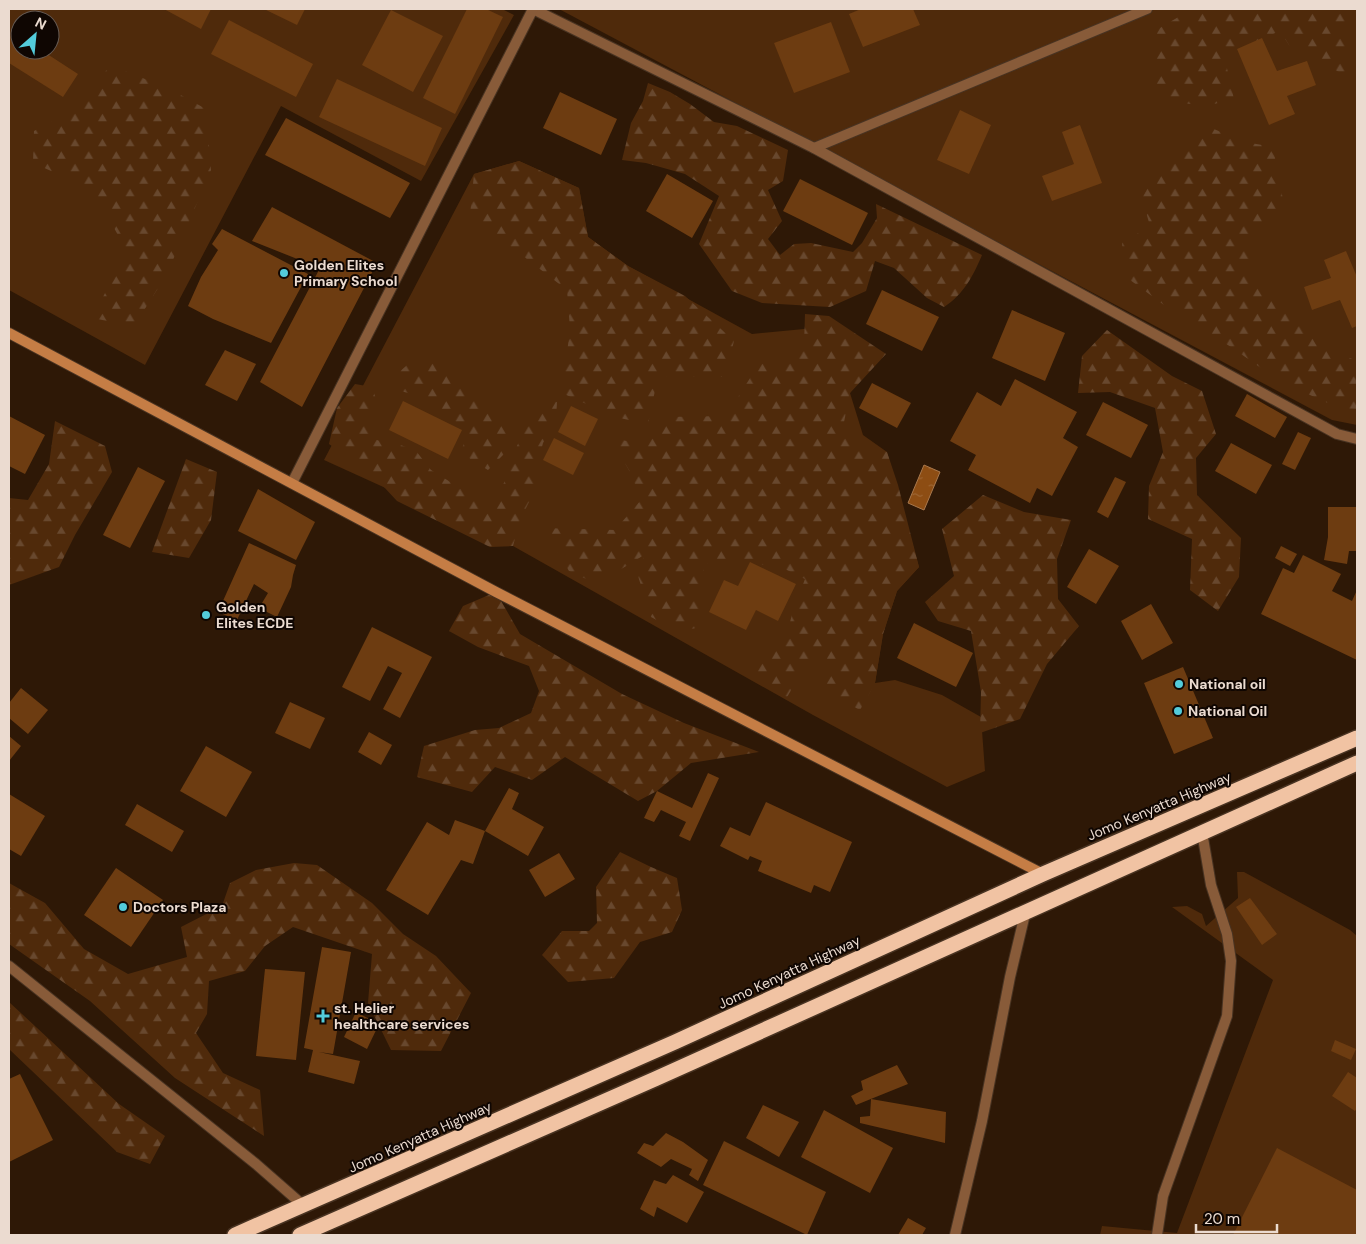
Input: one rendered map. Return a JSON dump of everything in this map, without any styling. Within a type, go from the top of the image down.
[{"type":"highway","name":"Jomo Kenyatta Highway","points":[[235,1235],[675,1042],[1043,874],[1357,738]]},
{"type":"highway","points":[[300,1235],[1025,914],[1357,763]]},
{"type":"street","points":[[292,483],[533,9],[814,148],[1337,434],[1357,438]]},
{"type":"street","points":[[814,148],[1147,9]]},
{"type":"street","points":[[9,334],[505,596],[1043,874]]},
{"type":"street","points":[[1157,1235],[1162,1196],[1228,1016],[1231,961],[1227,934],[1211,885],[1202,832]]},
{"type":"street","points":[[955,1235],[982,1121],[1010,978],[1025,914]]},
{"type":"street","points":[[9,966],[256,1164],[304,1206]]},
{"type":"green space","points":[[9,9],[502,9],[514,15],[421,181],[281,106],[145,365],[9,290]]},
{"type":"green space","points":[[559,9],[1357,9],[1357,425],[1332,420]]},
{"type":"green space","points":[[1192,9],[1350,9],[1347,39],[1350,78],[1289,45],[1280,31],[1237,49],[1226,64],[1234,99],[1206,106],[1159,100],[1149,56],[1158,29]]},
{"type":"green space","points":[[110,65],[170,89],[206,109],[211,170],[167,274],[134,326],[92,318],[127,251],[92,189],[33,163],[34,131],[80,107]]},
{"type":"green space","points":[[648,83],[670,92],[714,122],[737,126],[788,150],[783,181],[768,190],[782,221],[768,239],[780,255],[794,244],[811,243],[853,252],[862,243],[877,218],[876,204],[982,255],[971,277],[957,296],[944,307],[927,298],[894,268],[875,261],[866,291],[830,307],[762,303],[732,291],[699,244],[719,196],[685,174],[646,163],[622,160],[631,123],[643,101]]},
{"type":"green space","points":[[1209,127],[1245,142],[1273,147],[1284,205],[1251,238],[1249,265],[1265,297],[1298,314],[1316,344],[1357,361],[1357,409],[1339,408],[1281,382],[1231,347],[1164,305],[1126,277],[1122,243],[1150,226],[1142,198],[1156,173]]},
{"type":"green space","points":[[519,161],[579,188],[588,237],[628,266],[752,334],[804,329],[875,347],[850,393],[863,435],[887,452],[919,567],[897,591],[883,634],[875,683],[895,680],[942,695],[981,717],[985,771],[947,787],[813,715],[513,546],[324,460],[474,174]]},
{"type":"green space","points":[[519,161],[579,188],[588,237],[628,266],[685,296],[734,341],[725,377],[658,376],[648,424],[615,417],[562,393],[570,329],[567,290],[470,215],[474,174]]},
{"type":"green space","points":[[805,314],[829,316],[886,354],[850,393],[844,422],[852,445],[887,452],[898,485],[919,567],[897,591],[883,634],[875,683],[860,710],[821,690],[827,656],[802,671],[786,699],[751,672],[762,649],[785,643],[792,614],[805,579],[785,569],[750,562],[705,564],[697,595],[704,626],[679,632],[651,617],[638,576],[644,555],[597,584],[569,571],[543,528],[615,530],[641,500],[631,474],[611,438],[643,444],[666,417],[726,416],[759,364],[781,361],[804,346]]},
{"type":"green space","points":[[1107,330],[1172,376],[1202,391],[1216,434],[1196,458],[1197,495],[1241,538],[1239,577],[1218,611],[1190,590],[1192,539],[1148,519],[1149,486],[1163,452],[1155,408],[1110,392],[1078,393],[1082,356]]},
{"type":"green space","points":[[413,360],[443,365],[515,432],[506,452],[488,470],[471,460],[462,449],[469,429],[432,409],[408,393],[397,390],[398,373]]},
{"type":"green space","points":[[355,384],[372,387],[378,405],[366,429],[376,440],[393,442],[416,451],[431,470],[481,499],[488,514],[508,475],[517,446],[541,397],[557,402],[556,419],[543,443],[536,469],[536,488],[520,520],[513,546],[490,547],[397,501],[371,473],[329,444],[337,408]]},
{"type":"green space","points":[[55,421],[105,446],[112,472],[75,535],[59,567],[9,585],[9,498],[28,500],[49,464]]},
{"type":"green space","points":[[186,459],[217,472],[211,520],[189,558],[152,552]]},
{"type":"green space","points":[[983,495],[1024,512],[1071,520],[1057,559],[1058,599],[1079,626],[1047,664],[1020,719],[980,733],[981,692],[971,631],[938,621],[925,602],[954,576],[942,529]]},
{"type":"green space","points":[[496,592],[520,634],[622,694],[684,723],[759,752],[691,763],[657,791],[638,801],[565,757],[532,780],[495,767],[472,792],[417,777],[424,746],[475,730],[499,728],[531,713],[539,691],[529,666],[478,647],[449,631],[463,606]]},
{"type":"green space","points":[[620,852],[677,878],[682,910],[672,932],[640,942],[614,978],[568,982],[542,955],[562,931],[589,931],[597,923],[596,887]]},
{"type":"green space","points":[[294,863],[317,865],[372,903],[403,934],[436,956],[471,993],[441,1051],[391,1050],[368,1003],[372,954],[293,927],[265,946],[245,971],[209,981],[207,1014],[196,1033],[223,1073],[260,1090],[264,1136],[175,1078],[90,1001],[9,944],[9,883],[45,903],[84,949],[128,974],[187,957],[181,927],[222,906],[230,883],[256,870]]},
{"type":"green space","points":[[1237,872],[1244,872],[1350,930],[1357,936],[1357,1235],[1100,1235],[1102,1226],[1177,1233],[1273,980],[1172,907],[1187,906],[1202,914],[1206,926],[1238,898]]},
{"type":"green space","points":[[9,1002],[119,1104],[165,1136],[150,1164],[117,1152],[9,1049]]},
{"type":"water","points":[[924,465],[940,472],[924,510],[908,503]]},
{"type":"building","points":[[164,9],[211,9],[201,29]]},
{"type":"building","points":[[264,9],[305,9],[297,25]]},
{"type":"building","points":[[467,9],[486,9],[503,17],[455,114],[423,98]]},
{"type":"building","points":[[861,9],[913,9],[920,25],[863,47],[849,14]]},
{"type":"building","points":[[391,10],[443,36],[413,92],[362,65]]},
{"type":"building","points":[[229,20],[313,64],[296,97],[211,54]]},
{"type":"building","points":[[831,22],[850,72],[794,93],[774,43]]},
{"type":"building","points":[[10,37],[10,60],[56,60],[78,74],[63,97],[9,63]]},
{"type":"building","points":[[1262,38],[1277,71],[1307,61],[1316,85],[1287,96],[1295,114],[1269,125],[1237,49]]},
{"type":"building","points":[[337,79],[442,128],[425,166],[319,117]]},
{"type":"building","points":[[560,92],[617,119],[601,155],[543,128]]},
{"type":"building","points":[[960,110],[991,125],[969,174],[937,160]]},
{"type":"building","points":[[286,118],[410,183],[390,218],[265,155]]},
{"type":"building","points":[[1080,125],[1102,183],[1052,201],[1042,176],[1074,164],[1062,132]]},
{"type":"building","points":[[667,174],[713,201],[692,238],[646,211]]},
{"type":"building","points":[[800,179],[868,213],[852,245],[783,211]]},
{"type":"building","points":[[272,207],[377,263],[302,407],[260,382],[320,268],[252,241]]},
{"type":"building","points":[[222,229],[308,274],[271,343],[213,319],[188,306],[201,277],[218,250],[212,244]]},
{"type":"building","points":[[1346,251],[1357,277],[1357,326],[1352,328],[1340,300],[1312,310],[1304,287],[1331,278],[1324,260]]},
{"type":"building","points":[[882,290],[939,317],[922,351],[866,324]]},
{"type":"building","points":[[1012,310],[1065,333],[1045,381],[992,358]]},
{"type":"building","points":[[225,350],[256,364],[237,401],[205,385]]},
{"type":"building","points":[[1015,379],[1077,412],[1063,438],[1078,447],[1052,496],[1037,488],[1030,503],[968,470],[976,455],[950,441],[977,392],[1001,406]]},
{"type":"building","points":[[872,383],[911,403],[897,428],[859,408]]},
{"type":"building","points":[[1247,394],[1287,417],[1275,438],[1235,416]]},
{"type":"building","points":[[403,401],[462,430],[448,459],[389,430]]},
{"type":"building","points":[[1103,402],[1148,425],[1131,458],[1086,435]]},
{"type":"building","points":[[571,406],[598,419],[585,446],[558,432]]},
{"type":"building","points":[[9,416],[45,435],[25,474],[9,466]]},
{"type":"building","points":[[1298,432],[1311,438],[1295,470],[1282,464]]},
{"type":"building","points":[[554,438],[584,453],[573,475],[543,460]]},
{"type":"building","points":[[1231,443],[1272,465],[1256,494],[1215,471]]},
{"type":"building","points":[[138,467],[165,481],[130,548],[103,535]]},
{"type":"building","points":[[1115,477],[1126,482],[1108,518],[1097,512]]},
{"type":"building","points":[[258,489],[315,522],[296,560],[238,531]]},
{"type":"building","points":[[1328,507],[1357,507],[1357,551],[1349,551],[1347,564],[1324,560],[1328,537]]},
{"type":"building","points":[[249,543],[296,565],[291,587],[277,617],[259,608],[268,593],[254,584],[237,620],[218,612]]},
{"type":"building","points":[[1281,546],[1297,554],[1290,566],[1275,558]]},
{"type":"building","points":[[1089,549],[1119,566],[1096,604],[1067,587]]},
{"type":"building","points":[[1303,555],[1341,574],[1332,591],[1352,601],[1357,590],[1357,660],[1261,614],[1283,568],[1294,573]]},
{"type":"building","points":[[750,562],[796,584],[778,621],[756,610],[746,630],[709,612],[724,580],[738,586]]},
{"type":"building","points":[[1151,604],[1173,643],[1142,660],[1121,621]]},
{"type":"building","points":[[914,623],[973,653],[956,687],[897,658]]},
{"type":"building","points":[[372,627],[432,657],[400,718],[383,709],[402,673],[388,666],[370,701],[342,687]]},
{"type":"building","name":"National Oil","points":[[1183,667],[1213,738],[1174,754],[1144,683]]},
{"type":"building","points":[[21,688],[48,710],[28,734],[9,718],[9,703]]},
{"type":"building","points":[[290,702],[325,718],[310,749],[275,733]]},
{"type":"building","points":[[369,732],[392,745],[381,765],[358,752]]},
{"type":"building","points":[[9,736],[21,746],[9,761]]},
{"type":"building","points":[[206,746],[252,772],[226,817],[180,791]]},
{"type":"building","points":[[708,773],[719,778],[690,841],[679,836],[686,822],[661,810],[654,822],[644,818],[657,791],[692,808]]},
{"type":"building","points":[[509,788],[519,793],[512,809],[544,827],[528,856],[485,831]]},
{"type":"building","points":[[9,794],[45,816],[21,856],[9,849]]},
{"type":"building","points":[[766,802],[852,842],[830,892],[814,885],[811,893],[758,871],[762,861],[750,856],[748,860],[720,846],[730,827],[750,836]]},
{"type":"building","points":[[137,804],[184,831],[172,852],[125,825]]},
{"type":"building","points":[[455,820],[485,831],[473,864],[461,860],[428,915],[386,890],[427,822],[449,835]]},
{"type":"building","points":[[559,853],[575,879],[545,897],[529,870]]},
{"type":"building","name":"Doctors Plaza","points":[[116,868],[163,900],[131,947],[84,915]]},
{"type":"building","points":[[1250,898],[1277,934],[1262,945],[1236,907]]},
{"type":"building","points":[[322,947],[351,952],[333,1054],[319,1052],[360,1061],[354,1084],[308,1072],[313,1050],[304,1048]]},
{"type":"building","points":[[265,969],[305,972],[296,1060],[256,1056]]},
{"type":"building","points":[[356,1012],[379,1024],[367,1049],[344,1037]]},
{"type":"building","points":[[1335,1040],[1356,1049],[1351,1060],[1331,1051]]},
{"type":"building","points":[[897,1065],[908,1084],[856,1105],[851,1096],[863,1090],[861,1081]]},
{"type":"building","points":[[1348,1072],[1357,1078],[1357,1108],[1355,1111],[1332,1096]]},
{"type":"building","points":[[20,1074],[53,1140],[9,1162],[9,1079]]},
{"type":"building","points":[[871,1099],[946,1112],[945,1143],[860,1123],[860,1117],[870,1116]]},
{"type":"building","points":[[763,1105],[799,1122],[779,1157],[746,1138]]},
{"type":"building","points":[[824,1110],[893,1148],[870,1193],[801,1157]]},
{"type":"building","points":[[666,1133],[683,1142],[708,1160],[698,1181],[689,1175],[692,1169],[671,1159],[661,1167],[637,1153],[644,1143],[653,1146]]},
{"type":"building","points":[[724,1141],[826,1192],[807,1235],[703,1185]]},
{"type":"building","points":[[1277,1148],[1357,1190],[1357,1235],[1233,1235]]},
{"type":"building","points":[[673,1175],[704,1192],[687,1223],[657,1207],[654,1217],[640,1209],[654,1180],[666,1184]]},
{"type":"building","points":[[908,1218],[926,1228],[922,1235],[898,1235]]},
{"type":"place","name":"Golden Elites Primary School","points":[[284,273]]},
{"type":"place","name":"Golden Elites ECDE","points":[[206,615]]},
{"type":"place","name":"National oil","points":[[1179,684]]},
{"type":"place","name":"National Oil","points":[[1178,711]]},
{"type":"place","name":"Doctors Plaza","points":[[123,907]]},
{"type":"place","name":"st. Helier healthcare services","points":[[323,1016]]}]
